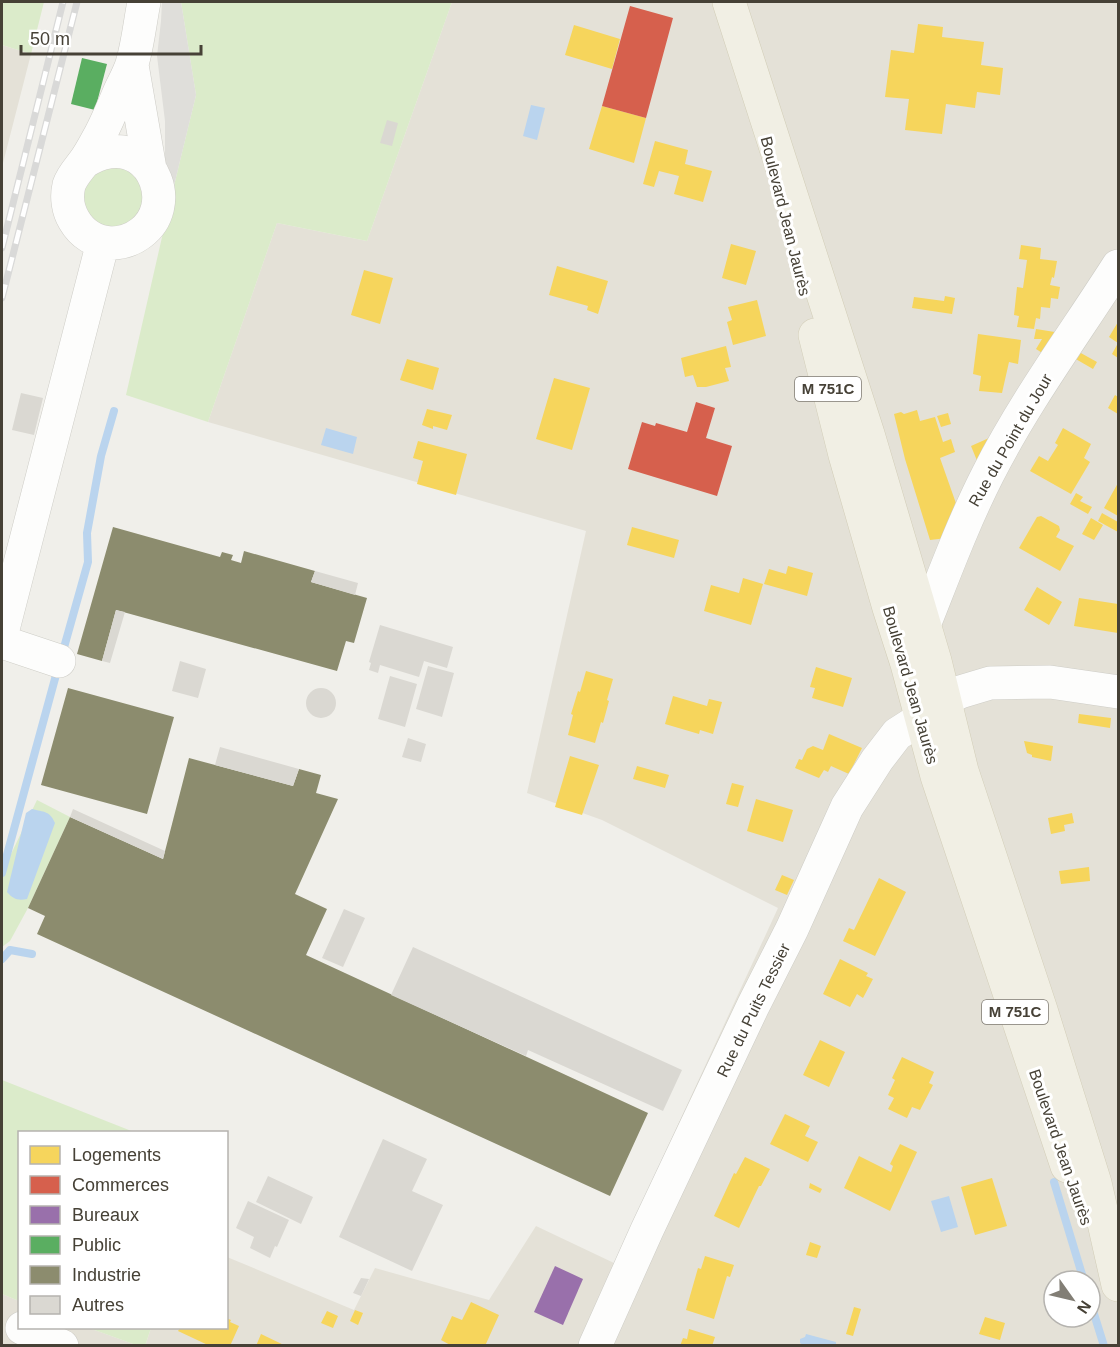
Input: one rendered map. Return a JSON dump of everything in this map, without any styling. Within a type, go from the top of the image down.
[{"type":"main road","name":"Boulevard Jean Jaurès","points":[[729,2],[868,435],[935,661],[933,709],[938,776],[1042,1096],[1073,1185],[1119,1301]]},
{"type":"main road","name":"Boulevard Jean Jaurès","points":[[746,56],[845,455],[889,608],[907,664],[933,709],[962,771],[1041,1010],[1095,1184],[1119,1285]]},
{"type":"street","points":[[84,162],[97,154],[111,151],[126,153],[140,159],[158,184],[159,200],[156,216],[147,229],[134,239],[118,243],[103,242],[89,237],[78,227],[71,215],[68,201],[69,186],[75,173],[100,136],[132,65],[144,2]]},
{"type":"street","points":[[132,65],[150,170]]},
{"type":"street","points":[[2,633],[103,242]]},
{"type":"street","name":"Rue du Point du Jour","points":[[924,625],[970,511],[988,473],[1036,391],[1119,266]]},
{"type":"street","points":[[2,642],[59,662]]},
{"type":"street","name":"Rue du Puits Tessier","points":[[595,1346],[652,1219],[792,929],[847,807],[877,760],[897,734],[960,692],[990,683],[1050,682],[1119,692]]},
{"type":"street","points":[[2,1319],[18,1326]]},
{"type":"street","points":[[25,1329],[62,1346]]},
{"type":"shaded area","points":[[162,2],[181,2],[196,95],[170,202],[165,171],[165,121],[157,56]]},
{"type":"shaded area","points":[[452,2],[1118,2],[1118,1345],[145,1346],[151,1329],[228,1329],[228,1257],[354,1310],[375,1268],[489,1300],[536,1226],[614,1263],[778,908],[602,820],[527,793],[586,531],[208,422],[277,223],[367,241]]},
{"type":"shaded area","points":[[2,45],[31,54],[2,167]]},
{"type":"shaded area","points":[[2,1294],[18,1301],[18,1329],[92,1329],[136,1345],[2,1345]]},
{"type":"green space","points":[[2,2],[44,2],[31,54],[2,45]]},
{"type":"green space","points":[[181,2],[452,2],[367,241],[277,223],[208,422],[126,395],[196,95]]},
{"type":"green space","points":[[118,166],[138,177],[145,207],[122,229],[101,227],[85,212],[83,190],[96,171]]},
{"type":"green space","points":[[37,800],[70,817],[28,908],[10,941],[2,947],[2,866],[11,854]]},
{"type":"green space","points":[[2,1080],[131,1131],[18,1131],[18,1301],[2,1294]]},
{"type":"green space","points":[[92,1329],[151,1329],[145,1346]]},
{"type":"water","points":[[531,105],[545,108],[537,140],[523,136]]},
{"type":"water","points":[[326,428],[357,437],[353,454],[321,445]]},
{"type":"water","points":[[32,809],[49,814],[55,823],[27,899],[18,900],[7,892],[26,813]]},
{"type":"water","points":[[949,1196],[958,1227],[941,1232],[931,1201]]},
{"type":"water","points":[[806,1334],[836,1342],[836,1345],[803,1345],[800,1339]]},
{"type":"building: Logements","points":[[918,24],[943,27],[942,37],[984,42],[981,65],[1003,68],[1000,95],[977,92],[975,108],[946,104],[942,134],[905,130],[909,99],[885,97],[891,50],[914,53]]},
{"type":"building: Logements","points":[[574,25],[620,39],[612,69],[565,55]]},
{"type":"building: Logements","points":[[602,106],[646,118],[634,163],[589,149]]},
{"type":"building: Logements","points":[[655,141],[688,150],[685,164],[712,171],[703,202],[674,194],[679,176],[659,171],[654,187],[643,184]]},
{"type":"building: Logements","points":[[731,244],[756,251],[746,285],[722,278]]},
{"type":"building: Logements","points":[[1021,245],[1041,248],[1040,259],[1057,261],[1054,278],[1052,277],[1050,285],[1060,287],[1058,299],[1051,298],[1050,308],[1041,307],[1040,319],[1036,318],[1034,329],[1017,327],[1019,316],[1014,315],[1017,287],[1023,288],[1027,260],[1019,259]]},
{"type":"building: Logements","points":[[557,266],[608,281],[598,314],[587,310],[588,306],[549,295]]},
{"type":"building: Logements","points":[[364,270],[393,278],[380,324],[351,315]]},
{"type":"building: Logements","points":[[945,296],[955,298],[952,314],[912,308],[914,297],[944,301]]},
{"type":"building: Logements","points":[[757,300],[766,336],[733,345],[727,322],[732,320],[728,307]]},
{"type":"building: Logements","points":[[1118,322],[1118,343],[1109,337]]},
{"type":"building: Logements","points":[[1036,329],[1061,333],[1047,356],[1036,349],[1042,339],[1034,339]]},
{"type":"building: Logements","points":[[978,334],[1021,340],[1018,364],[1009,362],[1002,393],[979,391],[981,376],[973,374]]},
{"type":"building: Logements","points":[[1118,343],[1118,358],[1112,354]]},
{"type":"building: Logements","points":[[726,346],[731,367],[725,368],[729,381],[697,387],[693,375],[685,377],[681,358]]},
{"type":"building: Logements","points":[[1079,352],[1097,362],[1093,369],[1074,358]]},
{"type":"building: Logements","points":[[407,359],[439,368],[433,390],[400,380]]},
{"type":"building: Logements","points":[[554,378],[590,388],[572,450],[536,439]]},
{"type":"building: Logements","points":[[1115,395],[1118,397],[1118,414],[1108,408]]},
{"type":"building: Logements","points":[[427,409],[452,415],[447,430],[422,425]]},
{"type":"building: Logements","points":[[917,410],[920,421],[935,417],[943,442],[951,439],[955,452],[940,458],[958,509],[947,538],[930,540],[894,414]]},
{"type":"building: Logements","points":[[948,413],[951,424],[941,427],[937,416]]},
{"type":"building: Logements","points":[[1063,428],[1091,444],[1084,458],[1090,462],[1071,494],[1030,471],[1039,456],[1048,461],[1058,445],[1055,443]]},
{"type":"building: Logements","points":[[998,434],[980,468],[971,446]]},
{"type":"building: Logements","points":[[418,441],[467,454],[456,495],[417,484],[423,461],[413,458]]},
{"type":"building: Logements","points":[[1118,483],[1118,516],[1104,508]]},
{"type":"building: Logements","points":[[1076,493],[1083,497],[1080,501],[1092,507],[1088,514],[1070,504]]},
{"type":"building: Logements","points":[[1102,513],[1118,522],[1118,532],[1098,521]]},
{"type":"building: Logements","points":[[1041,516],[1059,526],[1060,530],[1056,537],[1074,546],[1060,571],[1019,548],[1037,517]]},
{"type":"building: Logements","points":[[1091,518],[1103,525],[1094,540],[1082,534]]},
{"type":"building: Logements","points":[[632,527],[679,540],[674,558],[627,545]]},
{"type":"building: Logements","points":[[788,566],[813,573],[807,596],[764,584],[769,569],[786,574]]},
{"type":"building: Logements","points":[[743,578],[763,584],[751,625],[704,611],[711,585],[739,593]]},
{"type":"building: Logements","points":[[1037,587],[1062,602],[1049,625],[1024,610]]},
{"type":"building: Logements","points":[[1079,598],[1118,604],[1118,633],[1074,626]]},
{"type":"building: Logements","points":[[816,667],[852,678],[843,707],[812,698],[815,688],[810,687]]},
{"type":"building: Logements","points":[[586,671],[613,679],[603,723],[601,722],[595,743],[568,735],[573,715],[571,714]]},
{"type":"building: Logements","points":[[673,696],[707,706],[709,699],[722,702],[713,734],[700,730],[699,734],[665,724]]},
{"type":"building: Logements","points":[[1079,714],[1111,718],[1110,728],[1078,723]]},
{"type":"building: Logements","points":[[829,734],[862,748],[849,774],[831,766],[828,772],[824,770],[819,778],[795,768],[807,749],[813,746],[823,750]]},
{"type":"building: Logements","points":[[1024,741],[1053,746],[1051,761],[1032,757],[1027,753]]},
{"type":"building: Logements","points":[[570,756],[599,765],[582,815],[555,807]]},
{"type":"building: Logements","points":[[637,766],[669,775],[665,788],[633,779]]},
{"type":"building: Logements","points":[[732,783],[744,786],[738,807],[726,804]]},
{"type":"building: Logements","points":[[756,799],[793,810],[783,842],[747,831]]},
{"type":"building: Logements","points":[[1072,813],[1074,823],[1064,825],[1065,831],[1051,834],[1048,818]]},
{"type":"building: Logements","points":[[1089,867],[1090,881],[1061,884],[1059,871]]},
{"type":"building: Logements","points":[[782,875],[794,880],[787,895],[775,890]]},
{"type":"building: Logements","points":[[879,878],[906,892],[875,956],[843,941],[849,928],[854,930]]},
{"type":"building: Logements","points":[[840,959],[868,973],[866,976],[873,979],[863,998],[857,994],[850,1007],[823,994]]},
{"type":"building: Logements","points":[[820,1040],[845,1052],[829,1087],[803,1075]]},
{"type":"building: Logements","points":[[902,1057],[934,1072],[929,1083],[933,1085],[920,1110],[912,1107],[907,1118],[888,1109],[894,1098],[888,1095],[895,1080],[892,1078]]},
{"type":"building: Logements","points":[[785,1114],[810,1126],[805,1136],[818,1142],[808,1162],[770,1144]]},
{"type":"building: Logements","points":[[900,1144],[917,1152],[890,1211],[844,1188],[859,1156],[891,1172],[893,1166],[890,1164]]},
{"type":"building: Logements","points":[[745,1157],[770,1169],[759,1186],[739,1228],[714,1216],[734,1173],[736,1174]]},
{"type":"building: Logements","points":[[992,1178],[1007,1226],[975,1235],[961,1187]]},
{"type":"building: Logements","points":[[810,1183],[822,1189],[820,1193],[809,1188]]},
{"type":"building: Logements","points":[[810,1242],[821,1246],[817,1258],[806,1255]]},
{"type":"building: Logements","points":[[705,1256],[734,1265],[730,1277],[727,1276],[714,1319],[686,1310],[698,1268],[701,1269]]},
{"type":"building: Logements","points":[[471,1302],[499,1315],[485,1346],[452,1346],[441,1340],[452,1316],[462,1320]]},
{"type":"building: Logements","points":[[854,1307],[861,1309],[853,1336],[846,1334]]},
{"type":"building: Logements","points":[[355,1310],[363,1313],[358,1325],[350,1321]]},
{"type":"building: Logements","points":[[327,1311],[338,1316],[333,1328],[321,1323]]},
{"type":"building: Logements","points":[[985,1317],[1005,1323],[1000,1340],[979,1334]]},
{"type":"building: Logements","points":[[228,1319],[239,1326],[230,1346],[210,1346],[178,1331],[179,1329],[228,1329]]},
{"type":"building: Logements","points":[[689,1329],[715,1337],[712,1346],[680,1346],[683,1338],[687,1339]]},
{"type":"building: Logements","points":[[261,1334],[286,1346],[256,1346]]},
{"type":"building: Commerces","points":[[630,6],[673,18],[646,118],[602,106]]},
{"type":"building: Commerces","points":[[696,402],[715,408],[706,438],[732,446],[717,496],[628,469],[642,422],[655,426],[656,423],[687,432]]},
{"type":"building: Bureaux","points":[[555,1266],[583,1279],[563,1325],[534,1312]]},
{"type":"building: Public","points":[[82,58],[107,64],[95,110],[71,104]]},
{"type":"building: Industrie","points":[[113,527],[220,557],[222,552],[233,555],[231,560],[241,563],[244,551],[315,571],[311,582],[367,598],[354,643],[346,641],[337,671],[116,610],[102,661],[77,654]]},
{"type":"building: Industrie","points":[[68,688],[174,717],[147,814],[41,785]]},
{"type":"building: Industrie","points":[[189,758],[293,786],[299,769],[321,775],[316,793],[338,799],[295,894],[327,909],[306,955],[648,1113],[610,1196],[37,934],[45,916],[28,908],[70,817],[163,859]]},
{"type":"building: Autres","points":[[387,120],[398,123],[392,146],[380,143]]},
{"type":"building: Autres","points":[[21,393],[43,398],[34,435],[12,430]]},
{"type":"building: Autres","points":[[315,571],[358,583],[355,595],[311,582]]},
{"type":"building: Autres","points":[[116,610],[125,612],[110,663],[102,661]]},
{"type":"building: Autres","points":[[380,625],[453,647],[447,668],[424,661],[419,677],[380,665],[378,673],[369,670],[371,663],[369,662]]},
{"type":"building: Autres","points":[[180,661],[206,669],[198,698],[172,691]]},
{"type":"building: Autres","points":[[428,666],[454,673],[442,717],[416,709]]},
{"type":"building: Autres","points":[[390,676],[417,684],[405,727],[378,719]]},
{"type":"building: Autres","points":[[321,688],[332,692],[336,703],[332,714],[321,718],[310,714],[306,703],[310,692]]},
{"type":"building: Autres","points":[[408,738],[426,744],[421,762],[402,757]]},
{"type":"building: Autres","points":[[220,747],[299,769],[293,786],[215,765]]},
{"type":"building: Autres","points":[[73,809],[165,851],[163,859],[70,817]]},
{"type":"building: Autres","points":[[344,909],[365,918],[343,967],[322,958]]},
{"type":"building: Autres","points":[[413,947],[682,1070],[663,1111],[528,1050],[526,1056],[391,995]]},
{"type":"building: Autres","points":[[383,1139],[427,1159],[412,1191],[443,1205],[412,1271],[339,1237]]},
{"type":"building: Autres","points":[[268,1176],[313,1197],[301,1224],[256,1202]]},
{"type":"building: Autres","points":[[248,1201],[289,1220],[270,1258],[250,1248],[254,1237],[236,1228]]},
{"type":"building: Autres","points":[[361,1278],[369,1279],[361,1296],[353,1293]]},
{"type":"waterway","points":[[63,651],[88,562],[87,533],[101,456],[114,411]]},
{"type":"waterway","points":[[2,873],[56,675]]},
{"type":"waterway","points":[[2,959],[10,950],[32,954]]},
{"type":"waterway","points":[[1054,1182],[1080,1269]]},
{"type":"waterway","points":[[1099,1329],[1104,1346]]},
{"type":"railway","points":[[2,248],[63,2]]},
{"type":"railway","points":[[2,298],[77,2]]}]
